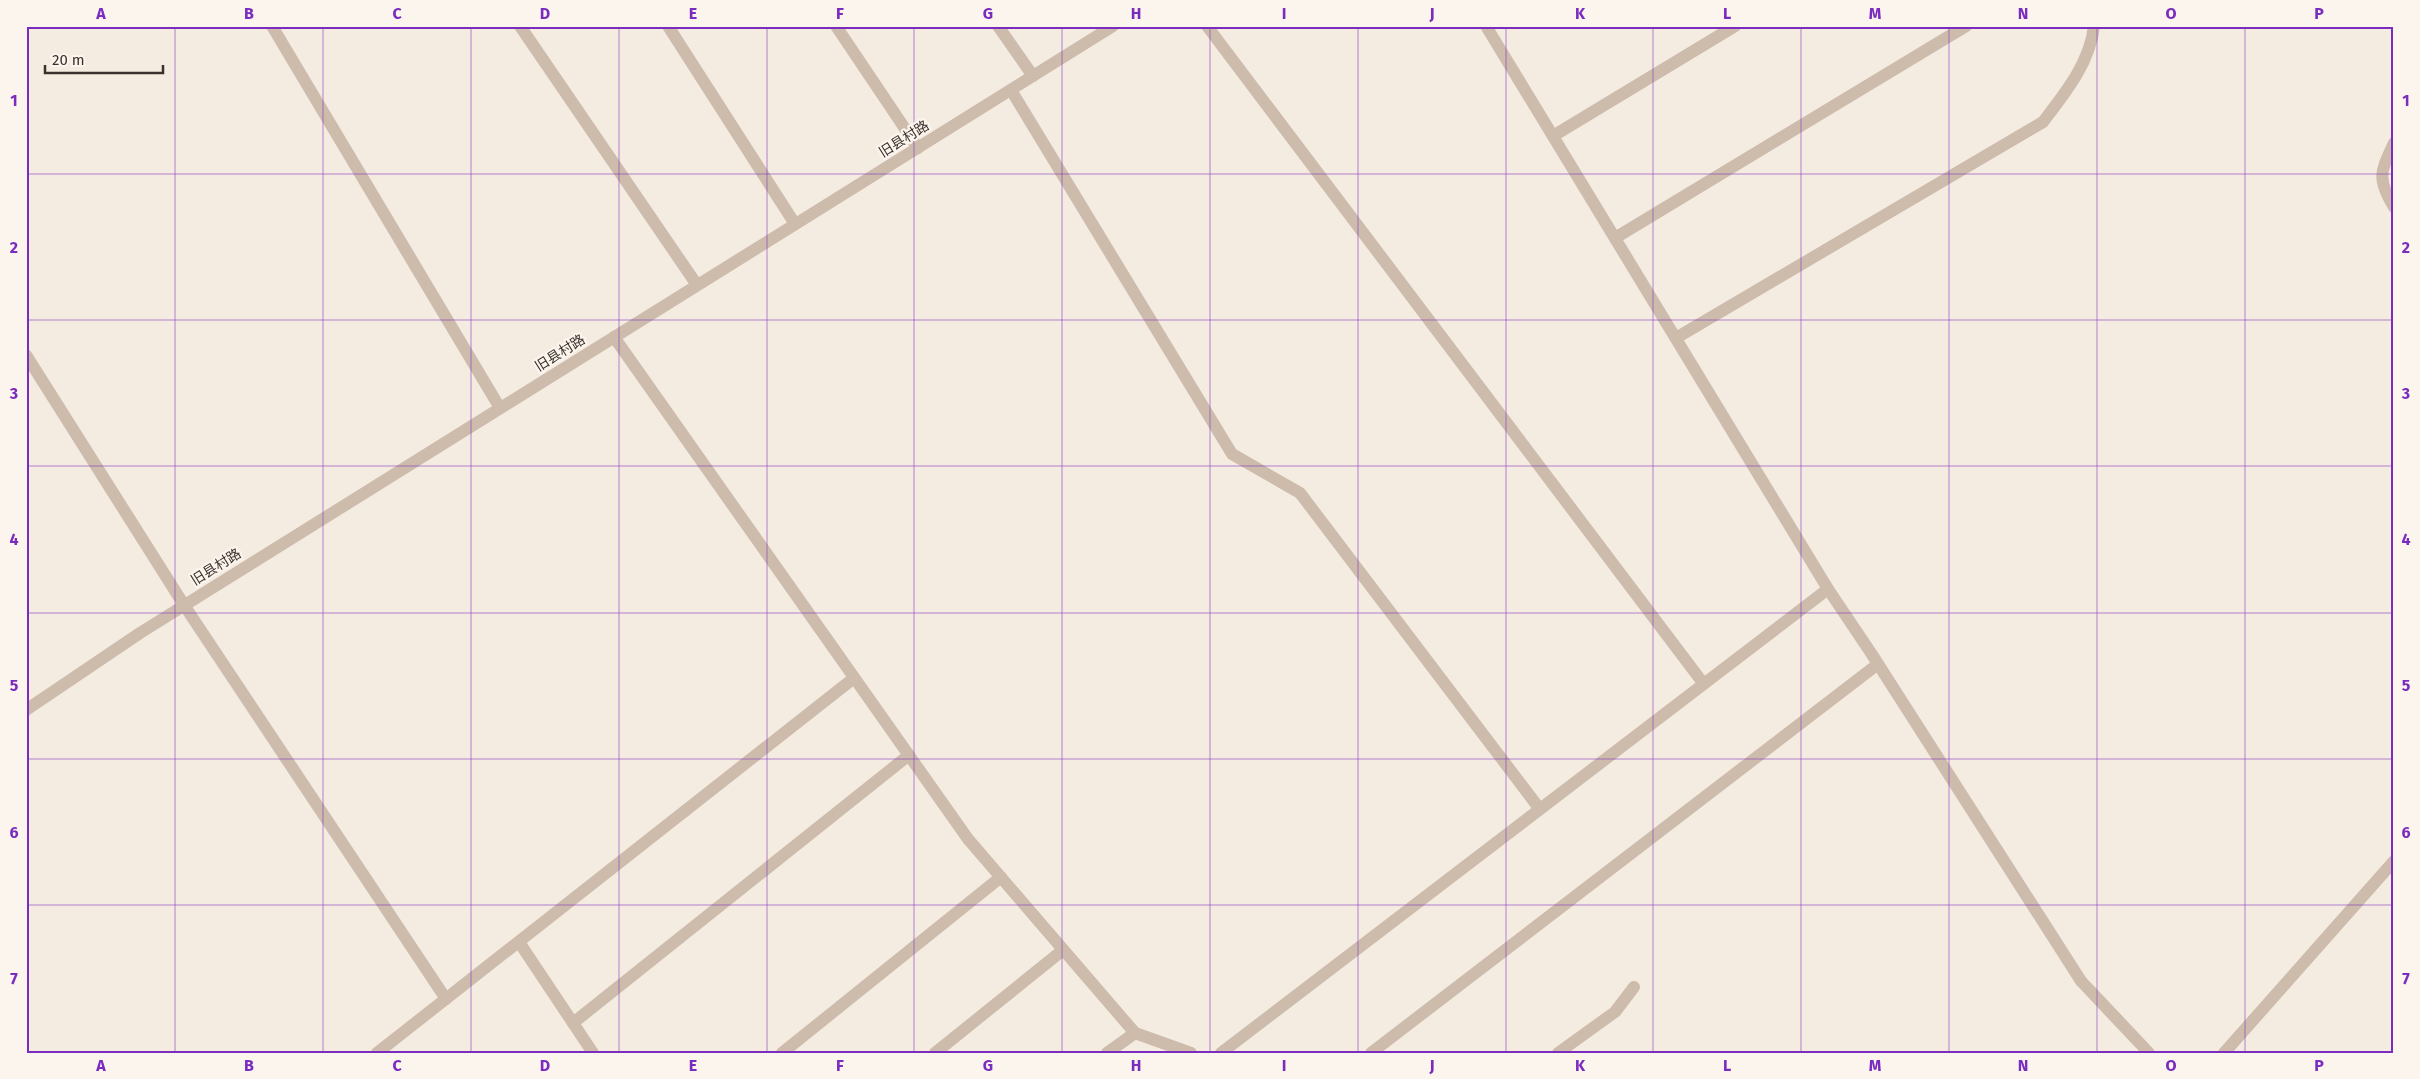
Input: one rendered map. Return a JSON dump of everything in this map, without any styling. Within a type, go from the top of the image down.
[{"type":"street","points":[[272,26],[500,408]]},
{"type":"street","points":[[520,26],[697,285]]},
{"type":"street","points":[[668,26],[795,224]]},
{"type":"street","points":[[836,26],[918,148]]},
{"type":"street","points":[[998,26],[1033,76]]},
{"type":"street","name":"旧县村路","points":[[26,710],[184,605],[1113,26]]},
{"type":"street","points":[[1207,26],[1703,683]]},
{"type":"street","points":[[1486,26],[1828,589],[2081,981],[2149,1053]]},
{"type":"street","points":[[1553,136],[1735,26]]},
{"type":"street","points":[[1615,238],[1966,26]]},
{"type":"street","points":[[1676,338],[2043,122],[2075,79],[2093,38],[2094,26]]},
{"type":"street","points":[[1010,90],[1232,454],[1300,493],[1539,808]]},
{"type":"street","points":[[2394,143],[2381,172],[2387,196],[2394,207]]},
{"type":"street","points":[[614,337],[968,839],[1136,1033],[1191,1053]]},
{"type":"street","points":[[26,355],[184,605],[446,998]]},
{"type":"street","points":[[1221,1053],[1539,808],[1828,589]]},
{"type":"street","points":[[1371,1053],[1878,664]]},
{"type":"street","points":[[377,1053],[854,678]]},
{"type":"street","points":[[573,1023],[909,755]]},
{"type":"street","points":[[2224,1053],[2394,861]]},
{"type":"street","points":[[782,1053],[1001,877]]},
{"type":"street","points":[[519,942],[593,1053]]},
{"type":"street","points":[[935,1053],[1064,950]]},
{"type":"street","points":[[1558,1053],[1616,1012],[1634,987]]},
{"type":"street","points":[[1107,1053],[1136,1033]]}]
